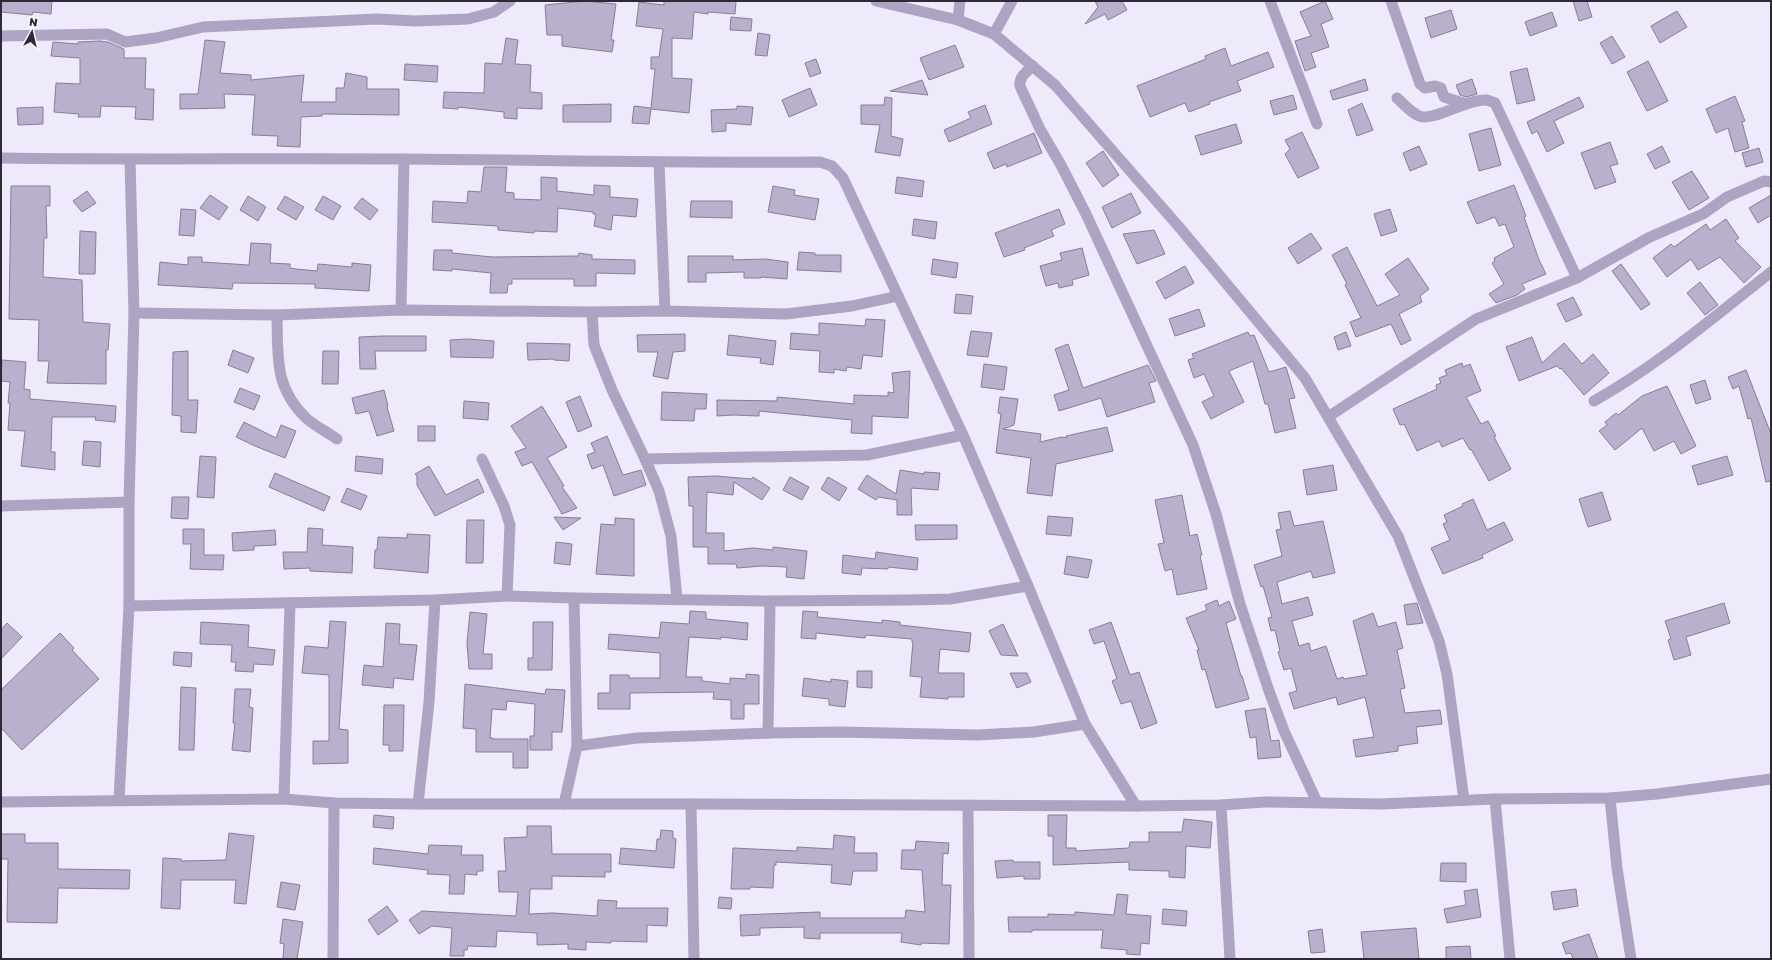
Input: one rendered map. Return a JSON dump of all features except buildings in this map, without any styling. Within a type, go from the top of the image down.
[{"type":"street","points":[[1,36],[106,34],[125,42],[156,38],[203,27],[377,20],[415,22],[468,19],[494,12],[510,1]]},
{"type":"street","points":[[876,1],[958,20],[994,34],[1055,85],[1180,228],[1305,378],[1398,536],[1439,641],[1447,674],[1464,800]]},
{"type":"street","points":[[958,20],[960,1]]},
{"type":"street","points":[[994,34],[1012,1]]},
{"type":"street","points":[[1270,1],[1317,124]]},
{"type":"street","points":[[1390,1],[1420,84],[1425,88],[1435,86],[1441,88],[1444,97],[1466,104]]},
{"type":"street","points":[[1033,66],[1022,77],[1020,86],[1040,129],[1062,167],[1086,214],[1193,446],[1216,514],[1240,604],[1269,691],[1284,730],[1317,802]]},
{"type":"street","points":[[1397,98],[1420,117],[1433,116],[1466,104],[1485,100],[1496,103],[1577,278]]},
{"type":"street","points":[[1,158],[130,160],[404,159],[659,163],[820,162],[832,166],[843,178],[963,435],[1028,586],[1084,724],[1136,806]]},
{"type":"street","points":[[401,310],[404,159]]},
{"type":"street","points":[[119,800],[129,606],[129,502],[134,313],[130,160]]},
{"type":"street","points":[[659,163],[665,311]]},
{"type":"street","points":[[1328,417],[1476,319],[1577,278],[1650,237],[1703,214],[1727,197],[1764,181],[1771,182]]},
{"type":"street","points":[[1594,401],[1616,389],[1686,340],[1771,272]]},
{"type":"street","points":[[134,313],[277,315],[401,310],[592,312],[665,311],[786,314],[852,306],[898,296]]},
{"type":"street","points":[[592,312],[594,345],[612,390],[659,491],[671,536],[677,599]]},
{"type":"street","points":[[277,315],[279,370],[288,397],[307,418],[337,439]]},
{"type":"street","points":[[645,459],[867,455],[963,435]]},
{"type":"street","points":[[482,459],[504,506],[510,525],[507,596]]},
{"type":"street","points":[[1,506],[129,502]]},
{"type":"street","points":[[129,606],[290,604],[435,600],[507,596],[770,601],[950,599],[1028,586]]},
{"type":"street","points":[[564,804],[577,746],[574,598]]},
{"type":"street","points":[[418,804],[429,702],[435,600]]},
{"type":"street","points":[[768,733],[770,601]]},
{"type":"street","points":[[284,799],[290,604]]},
{"type":"street","points":[[577,746],[637,738],[768,733],[841,732],[978,735],[1034,732],[1084,724]]},
{"type":"street","points":[[1,802],[284,799],[334,803],[418,804],[1136,806],[1221,805],[1265,802],[1380,804],[1495,799],[1610,798],[1657,794],[1771,779]]},
{"type":"street","points":[[1610,798],[1617,868],[1631,959]]},
{"type":"street","points":[[1495,799],[1510,959]]},
{"type":"street","points":[[333,959],[334,803]]},
{"type":"street","points":[[691,804],[694,959]]},
{"type":"street","points":[[968,805],[969,959]]},
{"type":"street","points":[[1221,805],[1230,959]]}]
